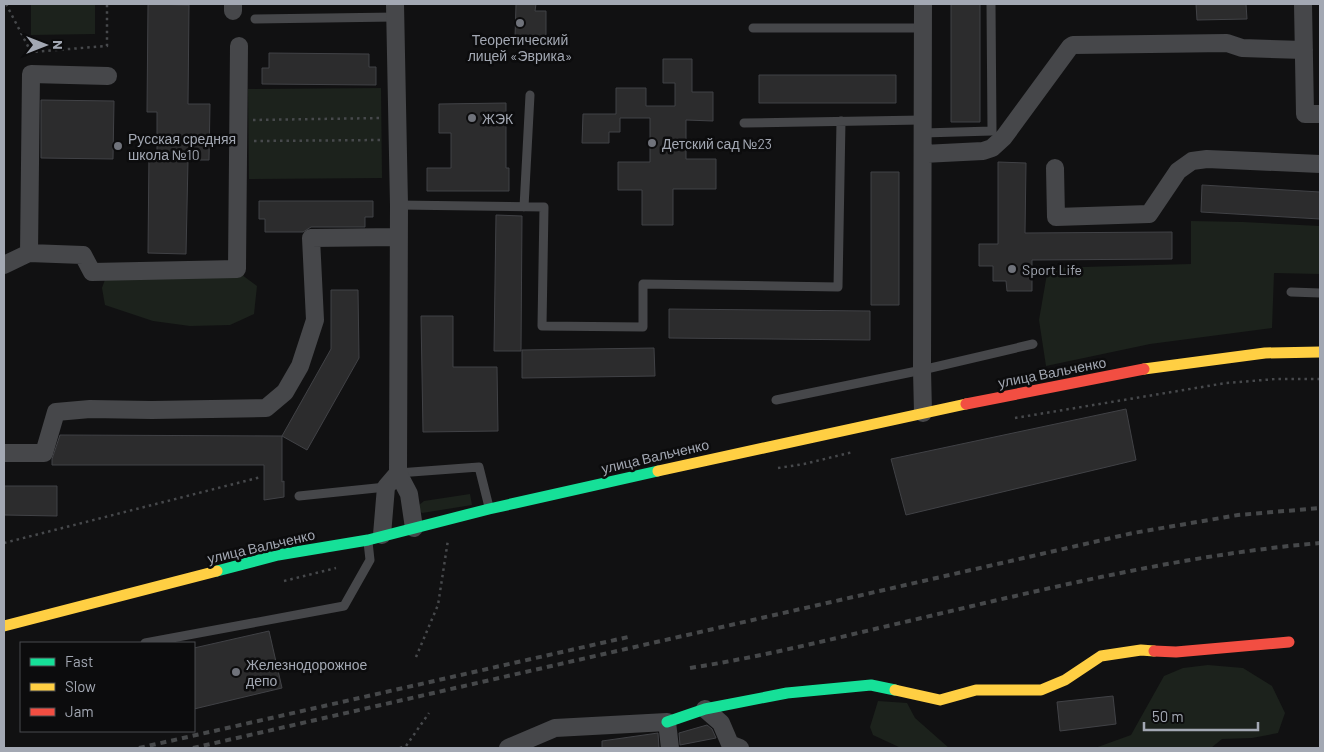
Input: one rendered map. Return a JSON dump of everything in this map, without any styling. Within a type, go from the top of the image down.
[{"type":"main road","name":"улица Вальченко","points":[[4,626],[278,555],[375,537],[671,468],[923,413],[1169,365],[1265,353],[1320,352]]},
{"type":"main road","points":[[667,722],[704,709],[788,693],[871,685],[940,700],[976,690],[1041,690],[1065,680],[1101,656],[1141,650],[1176,652],[1289,642]]},
{"type":"street","points":[[923,4],[923,413]]},
{"type":"street","points":[[1303,4],[1304,114],[1320,114]]},
{"type":"street","points":[[396,11],[399,205],[398,473],[409,494],[414,528]]},
{"type":"street","points":[[923,154],[971,153],[992,148],[1004,137],[1073,45],[1227,43],[1242,48],[1304,50]]},
{"type":"street","points":[[4,265],[29,252],[83,254],[92,272],[237,269],[239,46]]},
{"type":"street","points":[[29,252],[31,74],[108,76]]},
{"type":"street","points":[[1055,168],[1056,217],[1150,214],[1178,171],[1192,161],[1207,159],[1320,164]]},
{"type":"street","points":[[4,453],[44,454],[56,412],[90,408],[152,410],[266,408],[285,392],[300,366],[315,320],[311,238],[398,237]]},
{"type":"street","points":[[375,537],[386,487],[398,473]]},
{"type":"street","points":[[704,709],[721,722],[730,744],[740,748]]},
{"type":"street","points":[[508,748],[555,728],[667,722],[670,748]]},
{"type":"lane","points":[[744,123],[841,122],[992,131],[991,4]]},
{"type":"lane","points":[[255,19],[396,11]]},
{"type":"lane","points":[[753,28],[923,28]]},
{"type":"lane","points":[[524,207],[530,95]]},
{"type":"lane","points":[[399,205],[544,207],[542,326],[643,327],[643,284],[838,287],[841,122]]},
{"type":"lane","points":[[1291,292],[1320,293]]},
{"type":"lane","points":[[776,400],[922,370],[1033,344]]},
{"type":"lane","points":[[398,473],[479,467],[490,509]]},
{"type":"lane","points":[[299,496],[386,487]]},
{"type":"lane","points":[[154,642],[344,606],[370,560],[375,537]]},
{"type":"path","points":[[6,4],[31,52],[107,46],[107,4]]},
{"type":"path","points":[[248,120],[397,118]]},
{"type":"path","points":[[248,141],[397,140]]},
{"type":"path","points":[[1009,418],[1226,383],[1320,378]]},
{"type":"path","points":[[776,468],[804,464],[862,449]]},
{"type":"path","points":[[4,543],[261,477]]},
{"type":"path","points":[[416,657],[438,605],[448,540]]},
{"type":"path","points":[[284,581],[342,567]]},
{"type":"path","points":[[400,748],[406,746],[429,712]]},
{"type":"shaded area","points":[[31,4],[95,4],[95,34],[31,35]]},
{"type":"shaded area","points":[[381,88],[382,178],[249,179],[248,89]]},
{"type":"shaded area","points":[[1191,221],[1320,226],[1320,274],[1274,273],[1272,328],[1150,344],[1046,366],[1039,320],[1048,268],[1191,264]]},
{"type":"shaded area","points":[[238,272],[257,286],[254,314],[230,325],[190,326],[153,321],[105,305],[102,288],[107,274]]},
{"type":"shaded area","points":[[470,494],[472,505],[422,513],[420,511],[419,505],[424,501]]},
{"type":"shaded area","points":[[1208,665],[1243,668],[1272,686],[1285,713],[1278,733],[1252,738],[1222,739],[1211,748],[1095,748],[1131,735],[1164,676],[1183,668]]},
{"type":"shaded area","points":[[878,701],[907,703],[915,718],[949,748],[901,748],[873,735],[870,727]]},
{"type":"building","points":[[148,4],[189,5],[188,104],[210,104],[209,160],[188,160],[186,254],[148,253],[149,152],[157,152],[157,112],[147,112]]},
{"type":"building","points":[[516,4],[536,4],[535,11],[546,11],[546,38],[515,38]]},
{"type":"building","points":[[951,4],[980,4],[980,122],[951,122]]},
{"type":"building","points":[[1196,4],[1246,4],[1247,19],[1197,20]]},
{"type":"building","points":[[269,53],[369,54],[369,67],[376,67],[376,85],[262,84],[262,68],[269,68]]},
{"type":"building","points":[[663,59],[692,59],[692,92],[713,92],[713,121],[686,120],[686,159],[716,159],[716,189],[673,189],[673,225],[642,225],[642,190],[618,190],[618,162],[650,162],[650,118],[620,118],[620,132],[609,132],[609,143],[582,143],[583,114],[616,114],[616,88],[646,88],[646,106],[675,106],[675,83],[663,83]]},
{"type":"building","points":[[759,75],[896,75],[896,103],[759,103]]},
{"type":"building","points":[[41,100],[114,101],[113,159],[41,158]]},
{"type":"building","points":[[506,103],[506,168],[509,168],[509,191],[427,191],[427,168],[451,168],[451,133],[439,133],[439,104]]},
{"type":"building","points":[[998,162],[1026,163],[1025,233],[1172,232],[1172,259],[1032,260],[1032,291],[1007,291],[1006,281],[993,281],[993,266],[979,266],[979,244],[998,244]]},
{"type":"building","points":[[871,172],[899,172],[899,305],[871,305]]},
{"type":"building","points":[[1202,185],[1320,192],[1320,219],[1201,212]]},
{"type":"building","points":[[259,201],[373,201],[373,217],[365,217],[365,227],[311,227],[303,232],[265,232],[265,219],[259,219]]},
{"type":"building","points":[[496,215],[522,216],[521,351],[494,351]]},
{"type":"building","points":[[331,290],[358,290],[359,358],[307,450],[282,436],[331,349]]},
{"type":"building","points":[[669,309],[870,311],[870,340],[669,338]]},
{"type":"building","points":[[421,316],[453,316],[453,367],[497,367],[498,431],[423,432]]},
{"type":"building","points":[[654,348],[655,376],[522,378],[522,350]]},
{"type":"building","points":[[1126,409],[1136,460],[906,515],[891,459]]},
{"type":"building","points":[[60,435],[282,436],[282,482],[284,481],[284,497],[264,500],[264,465],[52,465],[52,459]]},
{"type":"building","points":[[4,486],[57,486],[57,516],[4,515]]},
{"type":"building","name":"Железнодорожное депо","points":[[269,631],[282,688],[195,709],[195,648]]},
{"type":"building","points":[[1113,696],[1116,724],[1060,731],[1057,702]]},
{"type":"building","points":[[707,725],[712,729],[716,738],[680,745],[679,733]]},
{"type":"building","points":[[658,733],[659,748],[602,748],[602,741]]},
{"type":"railway","points":[[193,748],[1133,533],[1238,515],[1320,508]]},
{"type":"railway","points":[[690,668],[785,650],[1043,590],[1153,567],[1208,557],[1320,543]]},
{"type":"railway","points":[[139,748],[628,637]]},
{"type":"traffic: fast","points":[[217,571],[278,555],[368,540],[489,509],[658,471]]},
{"type":"traffic: fast","points":[[667,722],[705,709],[787,693],[871,685],[895,690]]},
{"type":"traffic: slow","points":[[1144,369],[1265,353],[1320,352]]},
{"type":"traffic: slow","points":[[658,471],[966,404]]},
{"type":"traffic: slow","points":[[4,626],[217,571]]},
{"type":"traffic: slow","points":[[895,690],[940,700],[976,690],[1041,690],[1065,680],[1101,656],[1141,650],[1154,651]]},
{"type":"traffic: jam","points":[[966,404],[1144,369]]},
{"type":"traffic: jam","points":[[1154,651],[1176,652],[1289,642]]},
{"type":"place","name":"Теоретический лицей «Эврика»","points":[[520,23]]},
{"type":"place","name":"ЖЭК","points":[[472,118]]},
{"type":"place","name":"Детский сад №23","points":[[652,143]]},
{"type":"place","name":"Русская средняя школа №10","points":[[118,146]]},
{"type":"place","name":"Sport Life","points":[[1012,269]]},
{"type":"place","name":"Железнодорожное депо","points":[[236,672]]}]
